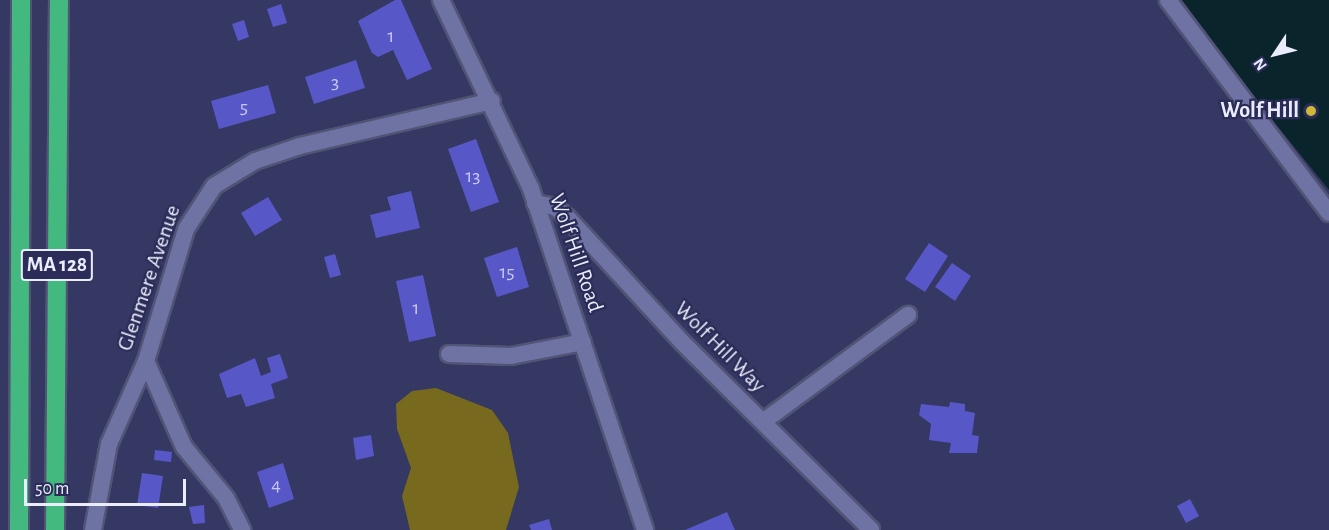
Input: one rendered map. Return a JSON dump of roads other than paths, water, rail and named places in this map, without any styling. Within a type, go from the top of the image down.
[{"type":"highway","name":"MA 128","points":[[18,530],[21,0]]},
{"type":"highway","name":"MA 128","points":[[56,530],[59,0]]},
{"type":"street","name":"Wolf Hill Road","points":[[441,0],[492,101],[535,203],[645,530]]},
{"type":"street","points":[[1168,0],[1329,213]]},
{"type":"street","name":"Glenmere Avenue","points":[[93,530],[109,444],[146,361],[186,229],[199,203],[221,180],[300,146],[492,101]]},
{"type":"street","name":"Wolf Hill Way","points":[[535,203],[555,207],[567,217],[871,530]]},
{"type":"street","points":[[764,421],[908,315]]},
{"type":"street","points":[[449,354],[511,356],[583,342]]},
{"type":"street","points":[[146,361],[184,447],[226,498],[242,530]]},
{"type":"water","points":[[1182,0],[1329,0],[1329,190],[1266,112]]},
{"type":"place","name":"Wolf Hill","points":[[1311,111]]}]
